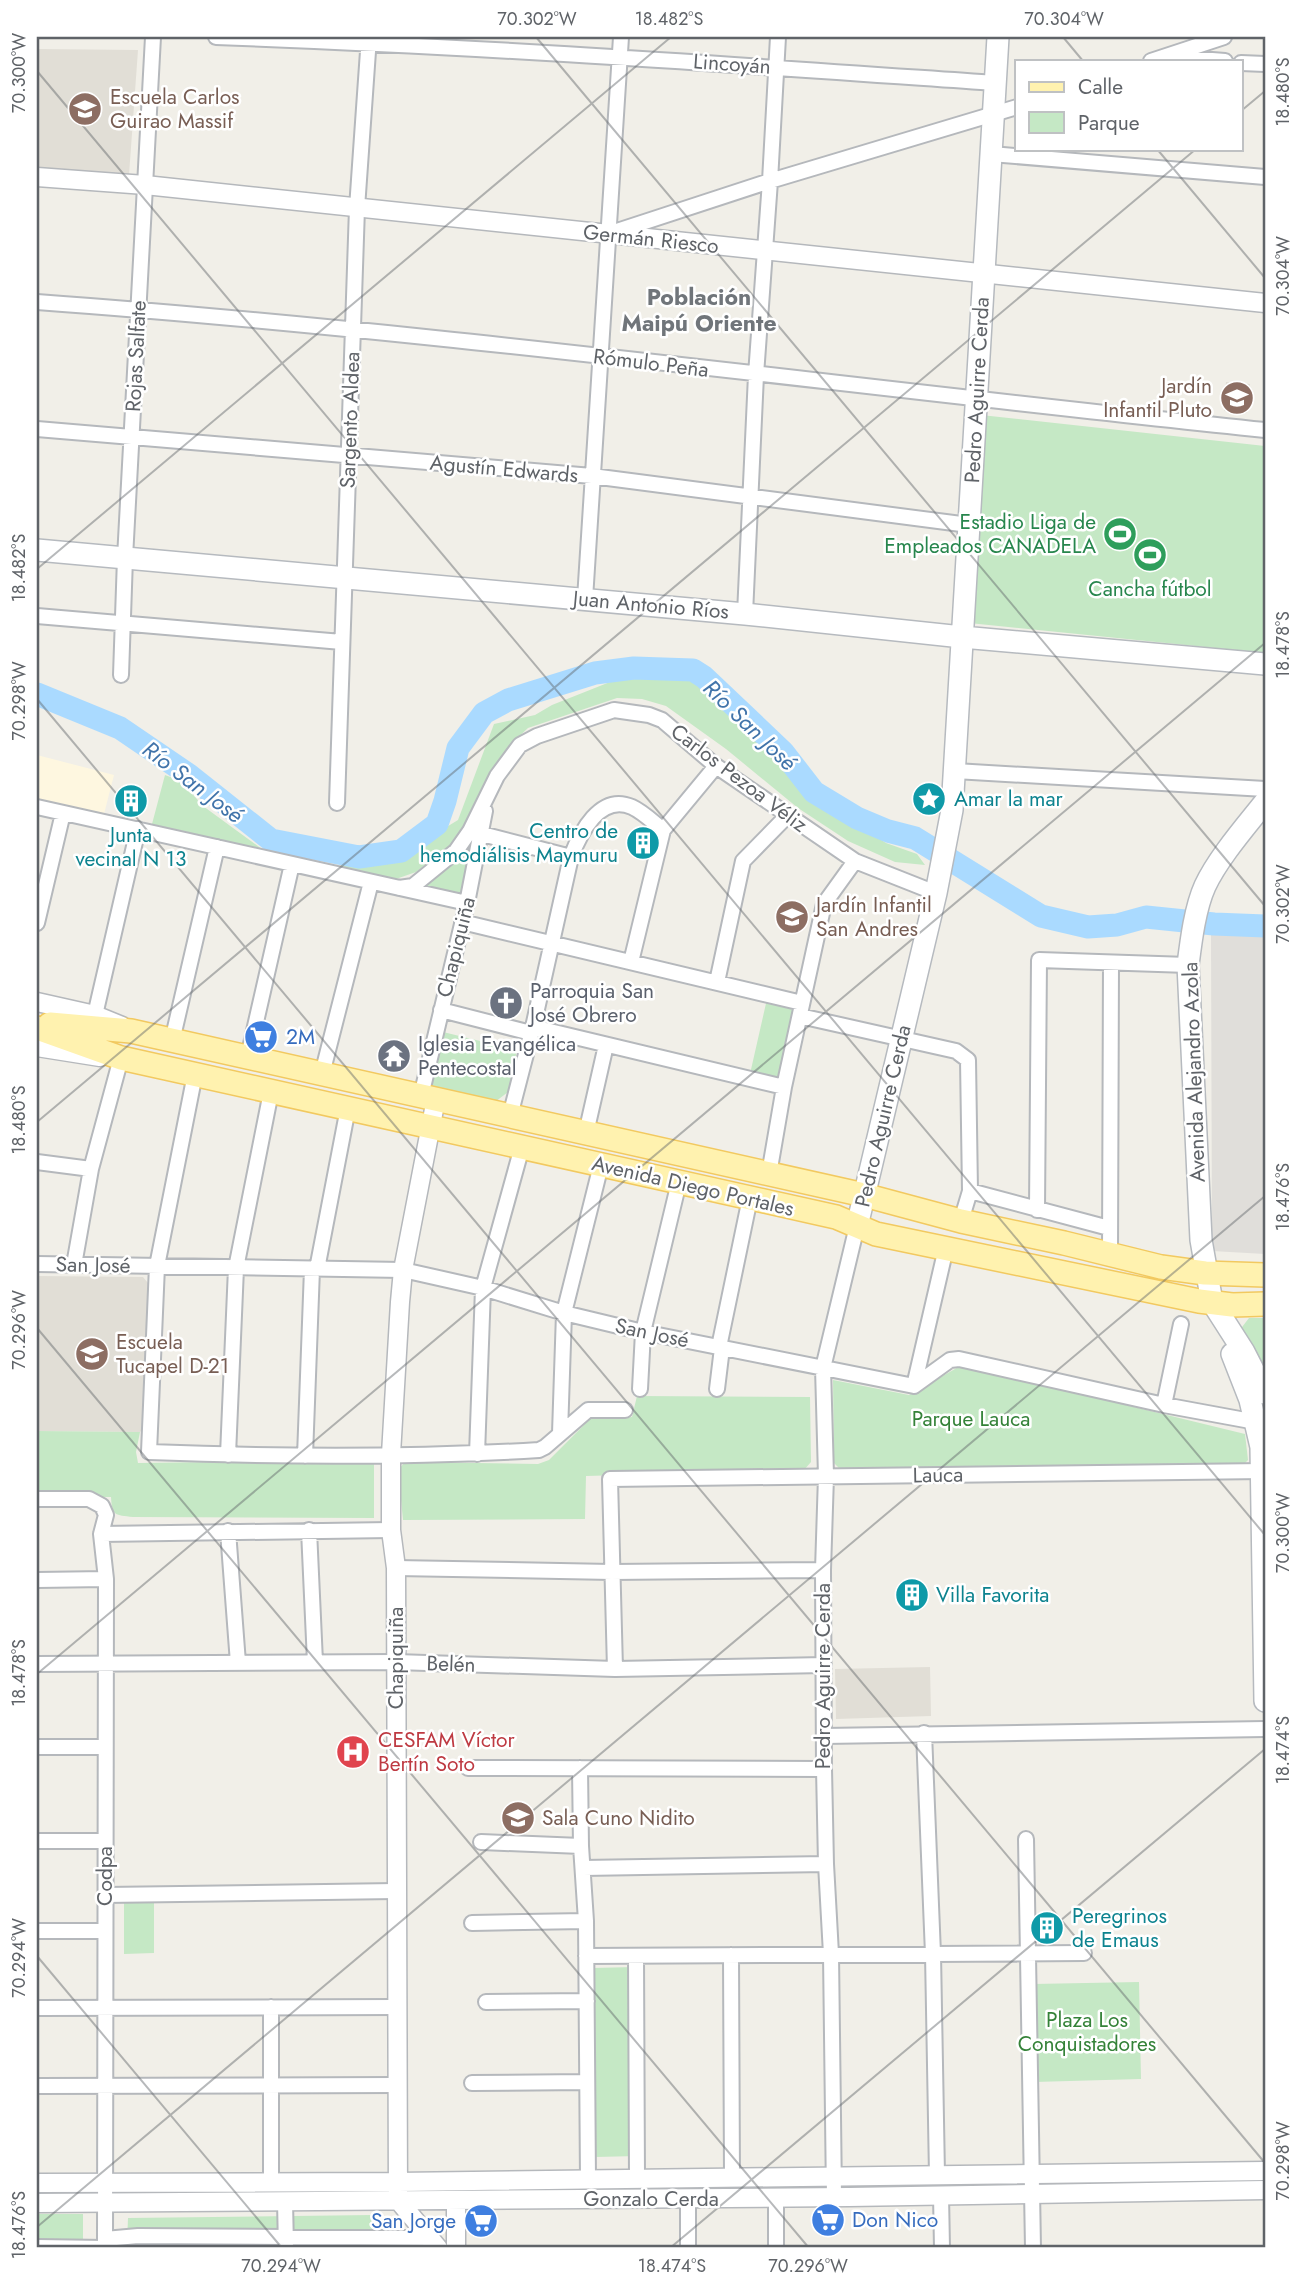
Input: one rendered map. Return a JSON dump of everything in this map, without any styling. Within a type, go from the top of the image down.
[{"type":"main road","name":"Pedro Aguirre Cerda","points":[[857,1226],[951,819],[998,37]]},
{"type":"main road","name":"Juan Antonio Ríos","points":[[37,550],[1265,664]]},
{"type":"main road","name":"Avenida Alejandro Azola","points":[[1265,802],[1205,886],[1191,941],[1188,965],[1201,1240],[1205,1273],[1224,1335],[1250,1400],[1264,1471],[1265,1701]]},
{"type":"main road","name":"Avenida Diego Portales","points":[[37,1022],[131,1031],[864,1195],[961,1222],[1064,1243],[1161,1267],[1205,1273],[1265,1275]]},
{"type":"main road","name":"Avenida Diego Portales","points":[[37,1028],[121,1058],[836,1217],[876,1234],[1216,1311],[1232,1305],[1265,1304]]},
{"type":"main road","name":"Avenida Alejandro Azola","points":[[1216,1311],[1244,1352],[1265,1393]]},
{"type":"street","name":"Rojas Salfate","points":[[121,676],[153,37]]},
{"type":"street","name":"Lincoyán","points":[[216,37],[369,40],[995,83]]},
{"type":"street","points":[[584,599],[621,37]]},
{"type":"street","points":[[745,614],[756,375],[778,37]]},
{"type":"street","points":[[1158,59],[1224,37]]},
{"type":"street","name":"Sargento Aldea","points":[[337,803],[357,208],[369,40]]},
{"type":"street","points":[[1158,59],[1192,60]]},
{"type":"street","points":[[1242,62],[1265,64]]},
{"type":"street","points":[[608,234],[770,181],[1015,108]]},
{"type":"street","points":[[991,154],[1265,177]]},
{"type":"street","name":"Germán Riesco","points":[[37,177],[1265,303]]},
{"type":"street","name":"Rómulo Peña","points":[[37,302],[353,328],[976,400],[1265,430]]},
{"type":"street","name":"Agustín Edwards","points":[[37,429],[592,476],[969,525]]},
{"type":"street","points":[[37,616],[342,642]]},
{"type":"street","name":"Carlos Pezoa Véliz","points":[[399,888],[413,886],[456,851],[471,831],[497,776],[520,745],[537,736],[614,710],[649,715],[662,720],[716,766],[855,861],[938,883]]},
{"type":"street","points":[[632,962],[663,830],[716,766]]},
{"type":"street","points":[[955,771],[1265,789]]},
{"type":"street","name":"Chapiquiña","points":[[398,2191],[396,1568],[391,1530],[391,1454],[403,1270],[430,1127],[429,1098],[441,1010],[482,834],[487,797]]},
{"type":"street","points":[[510,1116],[571,856],[587,825],[605,807],[619,804],[639,811],[663,830]]},
{"type":"street","points":[[37,807],[467,903]]},
{"type":"street","points":[[37,923],[63,813]]},
{"type":"street","points":[[717,982],[743,861],[787,816]]},
{"type":"street","points":[[95,1015],[138,830]]},
{"type":"street","points":[[482,834],[571,856]]},
{"type":"street","points":[[172,1041],[217,847]]},
{"type":"street","points":[[769,1174],[824,904],[855,861]]},
{"type":"street","points":[[248,1057],[292,864]]},
{"type":"street","points":[[322,1074],[371,882]]},
{"type":"street","points":[[462,922],[717,982],[901,1039],[962,1054],[968,1060],[971,1191],[961,1222]]},
{"type":"street","points":[[1037,1210],[1039,961],[1188,965]]},
{"type":"street","points":[[1110,1256],[1111,963]]},
{"type":"street","points":[[37,1002],[95,1015],[131,1031]]},
{"type":"street","points":[[441,1010],[785,1087]]},
{"type":"street","points":[[586,1133],[606,1045]]},
{"type":"street","points":[[45,1049],[121,1058],[91,1169],[74,1265]]},
{"type":"street","points":[[195,1074],[157,1266],[149,1452],[305,1456],[477,1454],[542,1449],[588,1410],[625,1409]]},
{"type":"street","points":[[228,1455],[236,1268],[271,1092]]},
{"type":"street","points":[[305,1456],[315,1269],[348,1108]]},
{"type":"street","points":[[477,1454],[483,1288],[522,1147]]},
{"type":"street","points":[[37,1162],[91,1169]]},
{"type":"street","points":[[560,1433],[564,1313],[601,1165]]},
{"type":"street","points":[[640,1389],[643,1332],[679,1182]]},
{"type":"street","points":[[971,1191],[1109,1228]]},
{"type":"street","points":[[717,1389],[721,1348],[750,1198]]},
{"type":"street","name":"Pedro Aguirre Cerda","points":[[834,2197],[831,1954],[825,1864],[823,1570],[826,1476],[823,1368],[857,1226]]},
{"type":"street","points":[[914,1386],[946,1248]]},
{"type":"street","name":"San José","points":[[37,1264],[403,1270],[483,1288],[564,1313],[643,1332],[914,1386]]},
{"type":"street","points":[[1164,1405],[1181,1324]]},
{"type":"street","points":[[914,1386],[950,1360],[959,1359],[1164,1405],[1256,1422]]},
{"type":"street","name":"Lauca","points":[[612,1572],[610,1479],[1264,1471]]},
{"type":"street","name":"Codpa","points":[[37,1499],[89,1499],[102,1506],[106,1515],[101,1534],[106,1579],[104,2245]]},
{"type":"street","points":[[309,1530],[315,1662]]},
{"type":"street","points":[[101,1534],[391,1530]]},
{"type":"street","points":[[228,1531],[238,1663]]},
{"type":"street","points":[[396,1568],[612,1572],[823,1570]]},
{"type":"street","points":[[612,1572],[615,1669]]},
{"type":"street","points":[[37,1580],[106,1579]]},
{"type":"street","name":"Belén","points":[[37,1664],[396,1662],[615,1669],[824,1665]]},
{"type":"street","points":[[824,1736],[1265,1729]]},
{"type":"street","points":[[923,1733],[933,1954],[937,2175]]},
{"type":"street","points":[[37,1747],[105,1746]]},
{"type":"street","points":[[468,1768],[824,1769]]},
{"type":"street","points":[[580,1768],[586,1921],[588,2180]]},
{"type":"street","points":[[1026,1839],[1033,2248]]},
{"type":"street","points":[[37,1841],[105,1841]]},
{"type":"street","points":[[481,1842],[581,1846]]},
{"type":"street","points":[[583,1868],[825,1864]]},
{"type":"street","points":[[105,1895],[396,1891]]},
{"type":"street","points":[[472,1923],[586,1921]]},
{"type":"street","points":[[37,1931],[105,1931]]},
{"type":"street","points":[[586,1956],[1084,1953]]},
{"type":"street","points":[[731,1955],[732,2178]]},
{"type":"street","points":[[636,1956],[637,2179]]},
{"type":"street","points":[[486,2002],[587,2001]]},
{"type":"street","points":[[271,2007],[271,2182]]},
{"type":"street","points":[[37,2008],[397,2007]]},
{"type":"street","points":[[472,2083],[587,2082]]},
{"type":"street","points":[[37,2086],[397,2085]]},
{"type":"street","name":"Gonzalo Cerda","points":[[37,2203],[285,2201],[398,2191],[588,2180],[1265,2171]]},
{"type":"street","name":"Gonzalo Cerda","points":[[37,2183],[271,2182],[398,2191],[456,2200],[1265,2190]]},
{"type":"street","points":[[398,2191],[435,2243]]},
{"type":"street","points":[[941,2195],[942,2248]]},
{"type":"street","points":[[688,2198],[688,2248]]},
{"type":"street","points":[[776,2198],[776,2248]]},
{"type":"street","points":[[456,2200],[456,2248]]},
{"type":"street","points":[[285,2201],[286,2243]]},
{"type":"street","points":[[37,2247],[104,2245],[138,2236],[286,2243],[435,2243]]},
{"type":"shaded area","name":"Escuela Carlos Guirao Massif","points":[[37,49],[138,50],[129,175],[37,169]]},
{"type":"shaded area","name":"Jardín Infantil Pluto","points":[[1226,382],[1250,384],[1247,413],[1224,411]]},
{"type":"shaded area","points":[[37,755],[114,775],[103,818],[37,799]]},
{"type":"shaded area","name":"Jardín Infantil San Andres","points":[[785,908],[808,909],[805,926],[778,920],[779,914],[784,914]]},
{"type":"shaded area","points":[[1211,930],[1265,934],[1265,1254],[1212,1251]]},
{"type":"shaded area","name":"Escuela Tucapel D-21","points":[[37,1276],[143,1277],[148,1283],[147,1425],[140,1432],[37,1431]]},
{"type":"shaded area","points":[[930,1667],[931,1716],[836,1719],[835,1669]]},
{"type":"green space","name":"Estadio Liga de Empleados CANADELA","points":[[981,415],[1265,446],[1265,653],[969,623]]},
{"type":"green space","points":[[684,674],[707,686],[717,702],[765,737],[786,768],[826,802],[886,843],[917,854],[925,865],[895,862],[848,841],[798,808],[726,749],[666,706],[642,699],[617,698],[528,728],[507,748],[477,811],[459,838],[416,872],[396,879],[341,868],[342,861],[376,862],[409,850],[458,820],[494,724],[535,715],[552,705],[615,680]]},
{"type":"green space","points":[[165,775],[181,781],[203,806],[262,849],[152,824]]},
{"type":"green space","points":[[474,841],[462,897],[424,888],[450,867]]},
{"type":"green space","points":[[767,999],[795,1011],[782,1081],[750,1074]]},
{"type":"green space","points":[[443,1032],[517,1050],[508,1092],[491,1105],[440,1095],[430,1085]]},
{"type":"green space","points":[[1249,1318],[1265,1318],[1265,1378],[1239,1331]]},
{"type":"green space","name":"Parque Lauca","points":[[962,1365],[1245,1434],[1248,1460],[1241,1467],[841,1470],[834,1463],[833,1380],[909,1395]]},
{"type":"green space","points":[[637,1396],[810,1397],[811,1462],[804,1470],[586,1476],[585,1519],[403,1520],[398,1470],[405,1462],[538,1464],[549,1460],[590,1419],[632,1417]]},
{"type":"green space","points":[[37,1431],[140,1432],[136,1452],[138,1463],[374,1460],[374,1518],[133,1517],[116,1513],[112,1508],[111,1497],[37,1497]]},
{"type":"green space","points":[[154,1900],[154,1953],[124,1954],[124,1901]]},
{"type":"green space","points":[[635,1967],[638,2156],[595,2157],[592,1968]]},
{"type":"green space","name":"Plaza Los Conquistadores","points":[[1139,1982],[1141,2079],[1034,2082],[1033,1984]]},
{"type":"green space","points":[[37,2214],[83,2214],[83,2245],[37,2245]]},
{"type":"green space","points":[[372,2215],[394,2223],[393,2242],[127,2244],[128,2218]]},
{"type":"waterway","name":"Río San José","points":[[37,694],[120,728],[189,775],[271,840],[359,857],[401,851],[437,824],[458,748],[484,713],[508,700],[595,673],[634,668],[693,670],[704,677],[783,752],[814,792],[857,818],[888,831],[915,838],[1041,916],[1088,927],[1117,925],[1146,917],[1265,926]]},
{"type":"place","name":"Escuela Carlos Guirao Massif","points":[[85,109]]},
{"type":"place","name":"Jardín Infantil Pluto","points":[[1237,398]]},
{"type":"place","name":"Estadio Liga de Empleados CANADELA","points":[[1120,534]]},
{"type":"place","name":"Cancha fútbol","points":[[1150,555]]},
{"type":"place","name":"Amar la mar","points":[[929,799]]},
{"type":"place","name":"Junta vecinal N 13","points":[[131,801]]},
{"type":"place","name":"Centro de hemodiálisis Maymuru","points":[[643,843]]},
{"type":"place","name":"Jardín Infantil San Andres","points":[[792,917]]},
{"type":"place","name":"Parroquia San José Obrero","points":[[506,1003]]},
{"type":"place","name":"2M","points":[[261,1037]]},
{"type":"place","name":"Iglesia Evangélica Pentecostal","points":[[394,1056]]},
{"type":"place","name":"Escuela Tucapel D-21","points":[[92,1354]]},
{"type":"place","name":"Villa Favorita","points":[[912,1595]]},
{"type":"place","name":"CESFAM Víctor Bertín Soto","points":[[353,1752]]},
{"type":"place","name":"Sala Cuno Nidito","points":[[518,1818]]},
{"type":"place","name":"Peregrinos de Emaus","points":[[1047,1928]]},
{"type":"place","name":"Don Nico","points":[[828,2220]]},
{"type":"place","name":"San Jorge","points":[[481,2221]]},
{"type":"district","name":"Población Maipú Oriente","points":[[699,310]]}]
